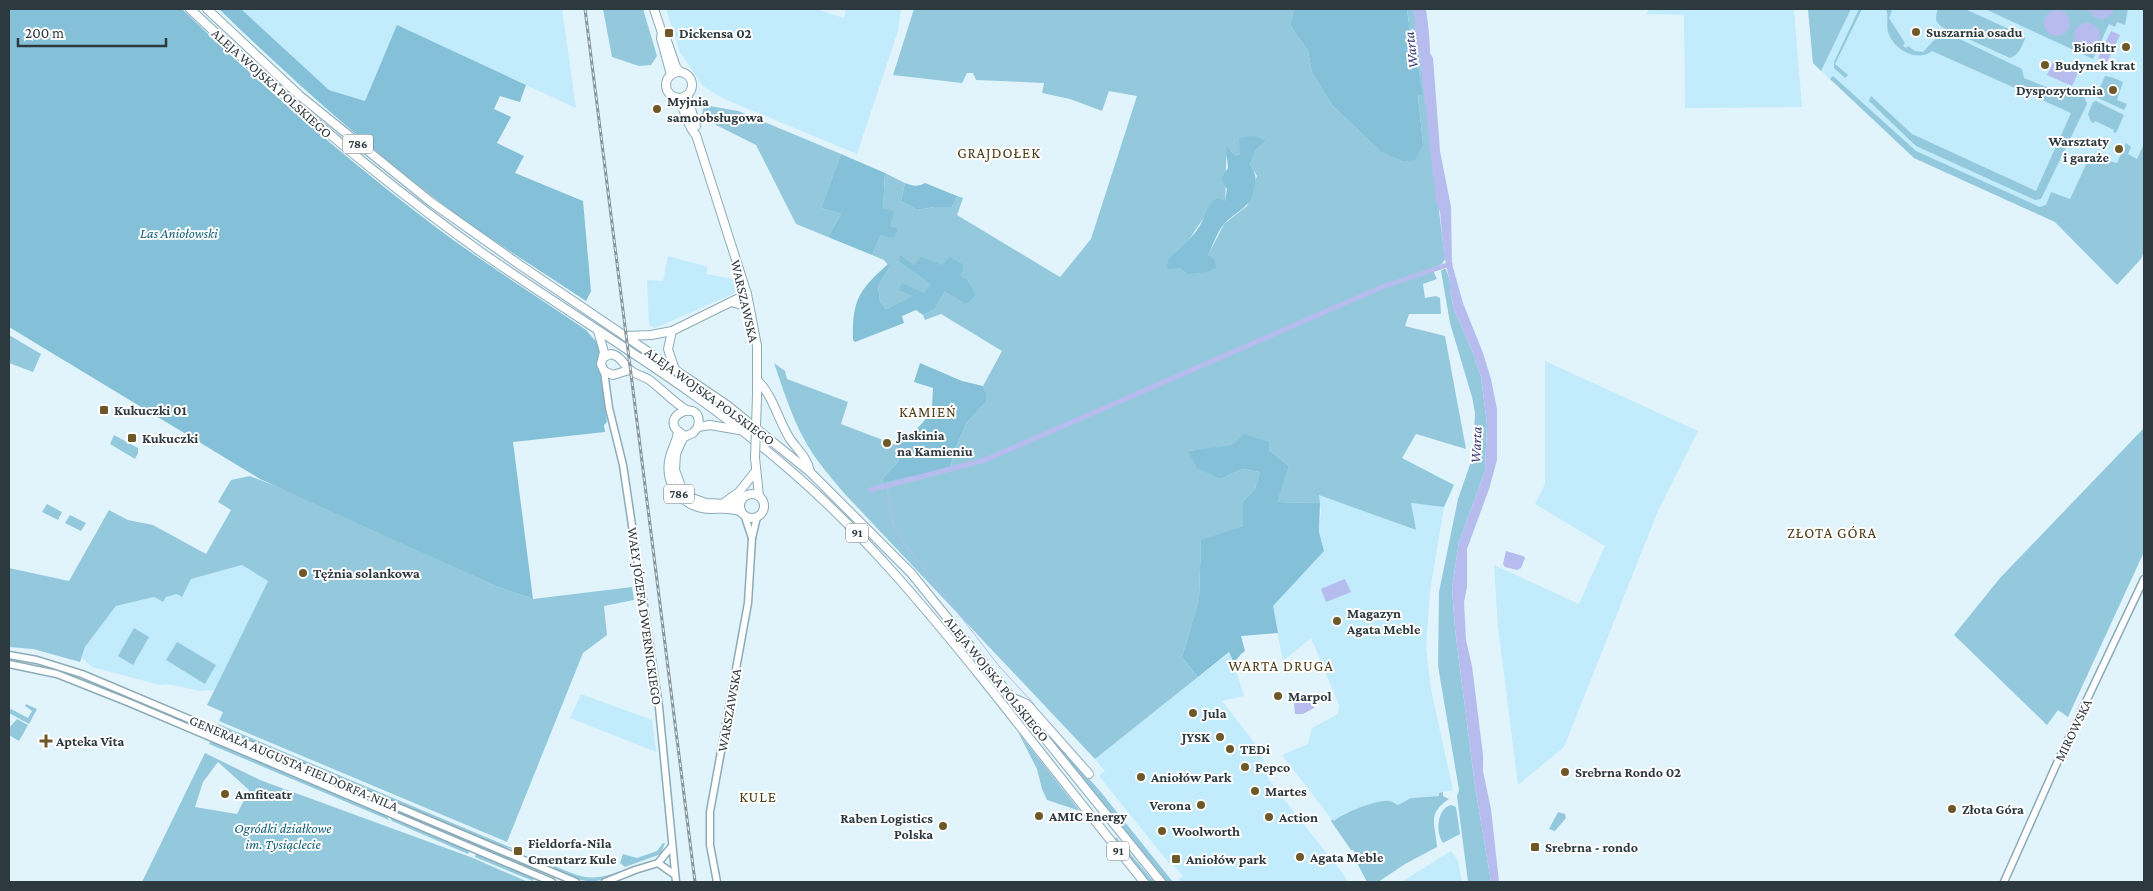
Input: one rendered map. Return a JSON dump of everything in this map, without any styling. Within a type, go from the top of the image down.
[{"type":"main road","name":"ALEJA WOJSKA POLSKIEGO","points":[[190,9],[309,118],[390,184],[484,254],[683,387],[741,430],[790,470],[833,509],[910,591],[1144,882]]},
{"type":"main road","name":"ALEJA WOJSKA POLSKIEGO","points":[[207,9],[299,95],[431,202],[520,265],[727,405],[810,472],[911,573],[1161,882]]},
{"type":"main road","points":[[654,9],[662,34],[661,38],[671,75]]},
{"type":"main road","points":[[662,34],[665,36],[676,67],[690,80],[691,87],[687,95],[676,97],[669,92],[667,80],[671,75],[680,72]]},
{"type":"main road","name":"WARSZAWSKA","points":[[687,95],[697,130],[696,135],[747,294],[757,346],[755,458],[748,494]]},
{"type":"main road","name":"WARSZAWSKA","points":[[676,97],[683,107],[692,132],[696,135]]},
{"type":"main road","points":[[625,336],[651,336],[672,330],[747,294]]},
{"type":"main road","points":[[731,302],[742,305],[752,316]]},
{"type":"main road","points":[[598,330],[604,357],[601,364],[604,371],[608,374],[629,370]]},
{"type":"main road","points":[[672,330],[668,349],[675,370]]},
{"type":"main road","points":[[604,357],[611,354],[616,355],[629,370],[647,379],[673,401],[697,416],[698,428]]},
{"type":"main road","points":[[616,373],[621,368],[622,363]]},
{"type":"main road","points":[[757,380],[766,388],[780,422],[809,463],[810,472]]},
{"type":"main road","points":[[673,401],[676,416],[674,422],[678,432],[687,435]]},
{"type":"main road","points":[[676,416],[688,410]]},
{"type":"main road","points":[[740,501],[743,514],[757,518],[762,513],[764,507],[759,496],[748,494],[740,501],[731,504],[698,501],[687,494],[678,483],[674,470],[676,454],[681,442],[687,435],[693,433],[698,428],[710,424],[741,430]]},
{"type":"main road","name":"786","points":[[678,432],[668,467],[670,480],[678,494],[695,506],[710,509],[735,509],[743,514]]},
{"type":"main road","points":[[725,502],[739,492],[753,474]]},
{"type":"main road","name":"WARSZAWSKA","points":[[753,474],[759,496]]},
{"type":"main road","points":[[1011,697],[1026,704],[1089,774]]},
{"type":"street","name":"WAŁY JÓZEFA DWERNICKIEGO","points":[[604,371],[609,408],[623,465],[658,699],[676,882]]},
{"type":"street","points":[[607,387],[616,373]]},
{"type":"street","name":"WARSZAWSKA","points":[[743,514],[752,538]]},
{"type":"street","name":"WARSZAWSKA","points":[[717,882],[710,845],[709,820],[748,604],[752,538],[757,518]]},
{"type":"street","name":"MIROWSKA","points":[[2004,882],[2057,762],[2080,718],[2144,579]]},
{"type":"street","name":"GENERAŁA AUGUSTA FIELDORFA-NILA","points":[[9,655],[37,660],[82,674],[576,882]]},
{"type":"street","name":"GENERAŁA AUGUSTA FIELDORFA-NILA","points":[[9,664],[57,674],[130,702],[552,882]]},
{"type":"street","points":[[605,882],[658,863],[672,846]]},
{"type":"street","points":[[658,863],[675,875]]},
{"type":"shaded area","points":[[241,9],[562,9],[576,108],[397,26],[365,101],[329,90]]},
{"type":"shaded area","points":[[666,9],[816,9],[844,18],[846,9],[901,9],[898,31],[857,154],[722,98],[703,86],[680,52]]},
{"type":"shaded area","points":[[1414,9],[1426,9],[1430,53],[1433,58],[1440,151],[1451,207],[1452,264],[1463,303],[1483,353],[1497,409],[1497,460],[1489,489],[1467,549],[1467,587],[1464,602],[1466,640],[1472,666],[1483,755],[1483,771],[1491,809],[1499,882],[1491,882],[1475,786],[1455,629],[1452,588],[1459,542],[1485,471],[1487,424],[1481,377],[1472,350],[1454,310],[1450,291],[1440,212],[1436,202]]},
{"type":"shaded area","points":[[1649,9],[1794,9],[1802,107],[1685,108],[1684,15],[1646,14]]},
{"type":"shaded area","points":[[1808,9],[2144,9],[2144,147],[2088,255],[2055,222],[1914,158],[1813,63]]},
{"type":"shaded area","points":[[2089,9],[2114,9],[2112,14],[2104,19],[2094,17]]},
{"type":"shaded area","points":[[2057,10],[2066,14],[2070,23],[2066,32],[2057,36],[2048,32],[2044,23],[2048,14]]},
{"type":"shaded area","points":[[2087,23],[2096,27],[2100,36],[2096,45],[2087,49],[2078,45],[2074,36],[2078,27]]},
{"type":"shaded area","points":[[2111,31],[2120,35],[2107,62],[2098,58]]},
{"type":"shaded area","points":[[2054,60],[2078,73],[2072,86],[2047,75]]},
{"type":"shaded area","points":[[668,256],[708,267],[706,274],[734,279],[735,293],[655,328],[649,325],[647,280],[663,281]]},
{"type":"shaded area","points":[[1545,361],[1698,431],[1658,511],[1564,747],[1518,785],[1498,627],[1494,565],[1579,604],[1605,546],[1535,504],[1545,484]]},
{"type":"shaded area","points":[[1319,494],[1415,530],[1411,503],[1444,507],[1430,591],[1426,647],[1431,690],[1453,790],[1439,793],[1439,796],[1411,798],[1398,805],[1390,801],[1371,805],[1345,813],[1333,821],[1282,755],[1308,744],[1312,728],[1338,714],[1339,705],[1311,638],[1283,661],[1272,606],[1324,551],[1319,532],[1321,511]]},
{"type":"shaded area","points":[[1506,551],[1525,558],[1521,568],[1517,570],[1505,567],[1503,564]]},
{"type":"shaded area","points":[[242,565],[268,581],[214,690],[200,691],[167,684],[160,685],[92,667],[82,658],[85,647],[116,606],[154,597],[163,602],[165,597],[177,594],[191,579]]},
{"type":"shaded area","points":[[1345,579],[1351,592],[1326,602],[1321,589]]},
{"type":"shaded area","points":[[1230,652],[1244,696],[1222,701],[1260,750],[1269,780],[1348,882],[1181,882],[1179,879],[1183,876],[1169,863],[1099,776],[1105,771],[1095,759]]},
{"type":"shaded area","points":[[581,694],[652,720],[656,752],[570,718]]},
{"type":"shaded area","points":[[1311,700],[1314,708],[1303,714],[1295,714],[1294,703]]},
{"type":"shaded area","points":[[1451,851],[1458,861],[1462,882],[1401,882]]},
{"type":"green space","name":"Las Aniołowski","points":[[9,9],[182,9],[304,120],[400,200],[470,252],[586,330],[600,346],[607,422],[604,425],[605,432],[513,442],[533,599],[496,586],[260,479],[9,327]]},
{"type":"green space","points":[[219,9],[241,9],[329,90],[365,101],[397,25],[526,85],[520,102],[500,96],[494,109],[511,117],[497,143],[524,156],[515,173],[583,201],[591,291],[586,301],[476,229],[383,157],[327,109]]},
{"type":"green space","points":[[603,9],[643,9],[657,56],[651,65],[639,66],[612,57]]},
{"type":"green space","points":[[914,9],[1294,9],[1290,25],[1308,51],[1312,73],[1332,105],[1380,151],[1423,144],[1418,95],[1421,95],[1419,70],[1414,61],[1407,9],[1414,9],[1445,259],[1442,264],[1432,268],[1437,279],[1423,284],[1425,298],[1436,296],[1440,298],[1441,314],[1409,314],[1405,326],[1445,336],[1466,449],[1416,434],[1402,458],[1454,485],[1444,507],[1411,503],[1416,530],[1319,495],[1320,503],[1276,502],[1289,466],[1269,450],[1269,442],[1188,451],[1221,479],[1242,469],[1260,472],[1255,489],[1243,501],[1243,526],[1201,541],[1199,599],[1182,657],[1198,677],[1095,759],[827,473],[812,453],[799,430],[774,363],[785,371],[787,379],[848,402],[841,424],[896,445],[899,461],[883,478],[950,468],[956,447],[967,422],[986,402],[986,392],[983,386],[1002,351],[941,314],[925,320],[923,315],[935,309],[945,291],[963,278],[947,267],[914,265],[898,261],[932,284],[924,293],[886,309],[880,301],[878,286],[890,267],[884,260],[872,255],[881,235],[898,230],[890,227],[883,209],[885,173],[905,183],[901,201],[917,210],[934,207],[952,207],[957,196],[963,198],[957,215],[1060,277],[1091,239],[1137,96],[1109,91],[1102,111],[1070,99],[1042,93],[1044,83],[976,80],[973,73],[967,73],[962,83],[893,75]],"holes":[[[1266,141],[1256,150],[1250,164],[1257,176],[1247,206],[1224,224],[1208,255],[1187,274],[1179,268],[1175,253],[1188,241],[1205,216],[1225,201],[1227,152],[1229,147],[1233,154],[1240,155]]]},
{"type":"green space","points":[[1294,9],[1407,9],[1414,61],[1419,70],[1422,95],[1418,95],[1423,144],[1415,160],[1403,161],[1380,151],[1332,105],[1312,73],[1308,51],[1290,25]]},
{"type":"green space","points":[[1808,9],[1851,9],[1821,71],[1813,63]]},
{"type":"green space","points":[[1859,9],[1862,9],[1835,64],[1848,75],[1845,78],[1834,68],[1834,62]]},
{"type":"green space","points":[[1886,9],[1892,11],[1889,18],[1905,43],[1903,46],[1906,48],[1908,46],[1915,51],[1923,52],[1939,35],[1945,32],[2022,69],[2024,78],[2063,94],[2073,92],[2085,98],[2087,104],[2041,199],[2035,200],[1916,146],[1869,101],[1871,96],[1912,134],[2036,191],[2071,113],[1932,51],[1926,54],[1913,55],[1900,49],[1888,32]]},
{"type":"green space","points":[[1938,9],[1965,9],[2024,36],[2025,39],[2018,53],[2010,58],[1942,27],[1936,19]]},
{"type":"green space","points":[[1985,9],[2128,9],[2125,25],[2117,22],[2115,27],[2109,24],[2093,59]]},
{"type":"green space","points":[[1833,76],[1916,151],[2040,207],[2046,205],[2051,192],[2070,199],[2090,156],[2101,161],[2102,159],[2117,163],[2126,143],[2131,147],[2128,154],[2137,159],[2144,144],[2144,251],[2141,259],[2117,285],[2055,222],[1914,158],[1830,79]]},
{"type":"green space","points":[[2105,76],[2123,82],[2117,100],[2127,104],[2124,110],[2096,97]]},
{"type":"green space","points":[[2096,101],[2124,115],[2116,133],[2113,132],[2114,130],[2095,121],[2094,123],[2091,122],[2088,114],[2093,102]]},
{"type":"green space","points":[[710,106],[738,111],[841,154],[821,208],[841,214],[828,237],[796,224],[756,145],[708,121],[704,122],[703,109]]},
{"type":"green space","points":[[1254,136],[1266,141],[1256,150],[1250,164],[1255,173],[1255,185],[1250,201],[1224,224],[1217,235],[1208,255],[1215,260],[1216,268],[1206,272],[1187,274],[1179,268],[1167,269],[1168,260],[1196,232],[1211,204],[1218,198],[1225,201],[1227,189],[1221,179],[1228,168],[1226,147],[1229,147],[1233,154],[1240,155],[1239,138]]},
{"type":"green space","points":[[841,154],[885,173],[883,209],[894,211],[890,226],[898,229],[893,238],[881,235],[872,255],[828,237],[841,214],[821,208]]},
{"type":"green space","points":[[905,183],[915,186],[925,183],[957,196],[952,207],[934,207],[917,210],[901,201]]},
{"type":"green space","points":[[900,255],[914,265],[921,257],[942,265],[950,257],[962,264],[963,271],[960,274],[963,278],[966,278],[976,295],[966,304],[945,291],[935,309],[923,315],[916,310],[902,316],[904,323],[855,342],[853,340],[853,326],[859,297],[870,281],[888,264],[890,267],[878,286],[880,301],[886,309],[913,296],[899,290],[902,283],[924,293],[931,284],[898,261]]},
{"type":"green space","points":[[1446,269],[1452,287],[1450,291],[1454,310],[1472,350],[1481,377],[1487,424],[1485,471],[1459,542],[1452,588],[1455,629],[1475,786],[1491,882],[1468,882],[1457,796],[1459,790],[1438,666],[1439,592],[1458,499],[1473,456],[1475,413],[1450,323],[1441,271]]},
{"type":"green space","points":[[9,335],[41,354],[33,372],[9,363]]},
{"type":"green space","points":[[920,363],[962,381],[983,386],[986,392],[986,402],[967,422],[956,447],[950,468],[884,482],[883,478],[899,461],[896,445],[916,430],[932,407],[933,388],[914,382]]},
{"type":"green space","points":[[2144,428],[2144,552],[2068,717],[2058,710],[2047,725],[1954,635],[2000,578]]},
{"type":"green space","points":[[1244,434],[1269,442],[1269,450],[1289,466],[1277,502],[1320,503],[1319,532],[1324,551],[1273,606],[1278,633],[1241,636],[1245,651],[1234,663],[1229,652],[1198,677],[1182,657],[1199,599],[1201,540],[1243,526],[1243,501],[1255,489],[1260,472],[1242,469],[1221,479],[1197,468],[1188,451],[1233,445]]},
{"type":"green space","points":[[114,435],[138,448],[135,459],[110,444]]},
{"type":"green space","points":[[250,476],[310,500],[496,586],[533,599],[632,587],[634,600],[604,606],[607,635],[583,653],[507,842],[219,721],[223,712],[207,705],[268,581],[242,565],[191,579],[182,597],[177,594],[166,597],[163,602],[154,597],[116,606],[85,647],[80,662],[33,649],[9,647],[9,568],[69,581],[109,510],[128,520],[153,525],[206,554],[231,510],[218,502],[231,480]]},
{"type":"green space","points":[[47,504],[62,512],[58,520],[42,512]]},
{"type":"green space","points":[[70,515],[86,523],[81,531],[65,523]]},
{"type":"green space","points":[[134,628],[149,637],[133,665],[118,656]]},
{"type":"green space","points":[[177,642],[216,665],[205,684],[166,660]]},
{"type":"green space","points":[[26,704],[37,709],[29,724],[9,713],[11,709],[28,718],[32,711],[25,706]]},
{"type":"green space","points":[[1023,705],[1100,791],[1173,882],[1167,882]]},
{"type":"green space","points":[[17,719],[28,725],[19,741],[9,735],[9,728]]},
{"type":"green space","points":[[218,724],[512,849],[499,846],[217,727]]},
{"type":"green space","points":[[215,732],[539,869],[537,873],[213,735]]},
{"type":"green space","points":[[1018,732],[1080,811],[1047,800],[1037,769]]},
{"type":"green space","points":[[211,740],[387,815],[389,820],[209,744]]},
{"type":"green space","name":"Ogródki działkowe im. Tysiąclecie","points":[[205,753],[260,780],[473,858],[528,882],[142,882]],"holes":[[[218,762],[249,790],[237,814],[195,807],[203,782]]]},
{"type":"green space","points":[[1443,792],[1443,796],[1449,799],[1442,804],[1435,815],[1434,826],[1437,847],[1405,864],[1378,882],[1367,882],[1353,855],[1354,850],[1351,850],[1331,821],[1332,819],[1334,821],[1352,811],[1378,802],[1390,801],[1398,805],[1411,798],[1439,796],[1439,793]]},
{"type":"green space","points":[[1451,805],[1456,807],[1460,834],[1443,843],[1438,827],[1440,816],[1446,807]]},
{"type":"green space","points":[[1558,812],[1565,814],[1566,818],[1555,831],[1549,829]]},
{"type":"green space","points":[[389,816],[470,850],[468,854],[392,821]]},
{"type":"green space","points":[[1116,837],[1154,882],[1150,882],[1115,839]]},
{"type":"green space","points":[[665,843],[661,854],[625,867],[620,863],[623,854],[637,858],[657,851]]},
{"type":"green space","points":[[476,853],[534,878],[533,881],[475,857]]},
{"type":"green space","points":[[554,866],[587,877],[602,877],[621,871],[622,873],[602,880],[587,881],[553,869]]},
{"type":"waterway","points":[[870,490],[985,460],[1382,287],[1450,264]]},
{"type":"waterway","points":[[887,486],[893,525],[903,542],[999,666],[1034,704]]},
{"type":"railway","points":[[585,9],[695,882]]},
{"type":"place","name":"Suszarnia osadu","points":[[1916,32]]},
{"type":"place","name":"Dickensa 02","points":[[669,33]]},
{"type":"place","name":"Biofiltr","points":[[2126,47]]},
{"type":"place","name":"Budynek krat","points":[[2045,65]]},
{"type":"place","name":"Dyspozytornia","points":[[2113,90]]},
{"type":"place","name":"Myjnia samoobsługowa","points":[[657,109]]},
{"type":"place","name":"Warsztaty i garaże","points":[[2119,149]]},
{"type":"place","name":"Kukuczki 01","points":[[104,410]]},
{"type":"place","name":"Kukuczki","points":[[132,438]]},
{"type":"place","name":"Jaskinia na Kamieniu","points":[[887,443]]},
{"type":"place","name":"Tężnia solankowa","points":[[303,573]]},
{"type":"place","name":"Magazyn Agata Meble","points":[[1337,621]]},
{"type":"place","name":"Marpol","points":[[1278,696]]},
{"type":"place","name":"Jula","points":[[1193,713]]},
{"type":"place","name":"JYSK","points":[[1220,737]]},
{"type":"place","name":"Apteka Vita","points":[[46,741]]},
{"type":"place","name":"TEDi","points":[[1230,749]]},
{"type":"place","name":"Pepco","points":[[1245,767]]},
{"type":"place","name":"Srebrna Rondo 02","points":[[1565,772]]},
{"type":"place","name":"Aniołów Park","points":[[1141,777]]},
{"type":"place","name":"Martes","points":[[1255,791]]},
{"type":"place","name":"Amfiteatr","points":[[225,794]]},
{"type":"place","name":"Verona","points":[[1201,805]]},
{"type":"place","name":"Złota Góra","points":[[1952,809]]},
{"type":"place","name":"AMIC Energy","points":[[1039,816]]},
{"type":"place","name":"Action","points":[[1269,817]]},
{"type":"place","name":"Raben Logistics Polska","points":[[943,826]]},
{"type":"place","name":"Woolworth","points":[[1162,831]]},
{"type":"place","name":"Srebrna - rondo","points":[[1535,847]]},
{"type":"place","name":"Fieldorfa-Nila Cmentarz Kule","points":[[518,851]]},
{"type":"place","name":"Agata Meble","points":[[1300,857]]},
{"type":"place","name":"Aniołów park","points":[[1176,859]]},
{"type":"district","name":"GRAJDOŁEK","points":[[999,153]]},
{"type":"district","name":"KAMIEŃ","points":[[928,412]]},
{"type":"district","name":"ZŁOTA GÓRA","points":[[1832,533]]},
{"type":"district","name":"WARTA DRUGA","points":[[1281,666]]},
{"type":"district","name":"KULE","points":[[758,797]]},
{"type":"water label","name":"Warta","points":[[1411,50]]},
{"type":"water label","name":"Warta","points":[[1476,445]]}]
